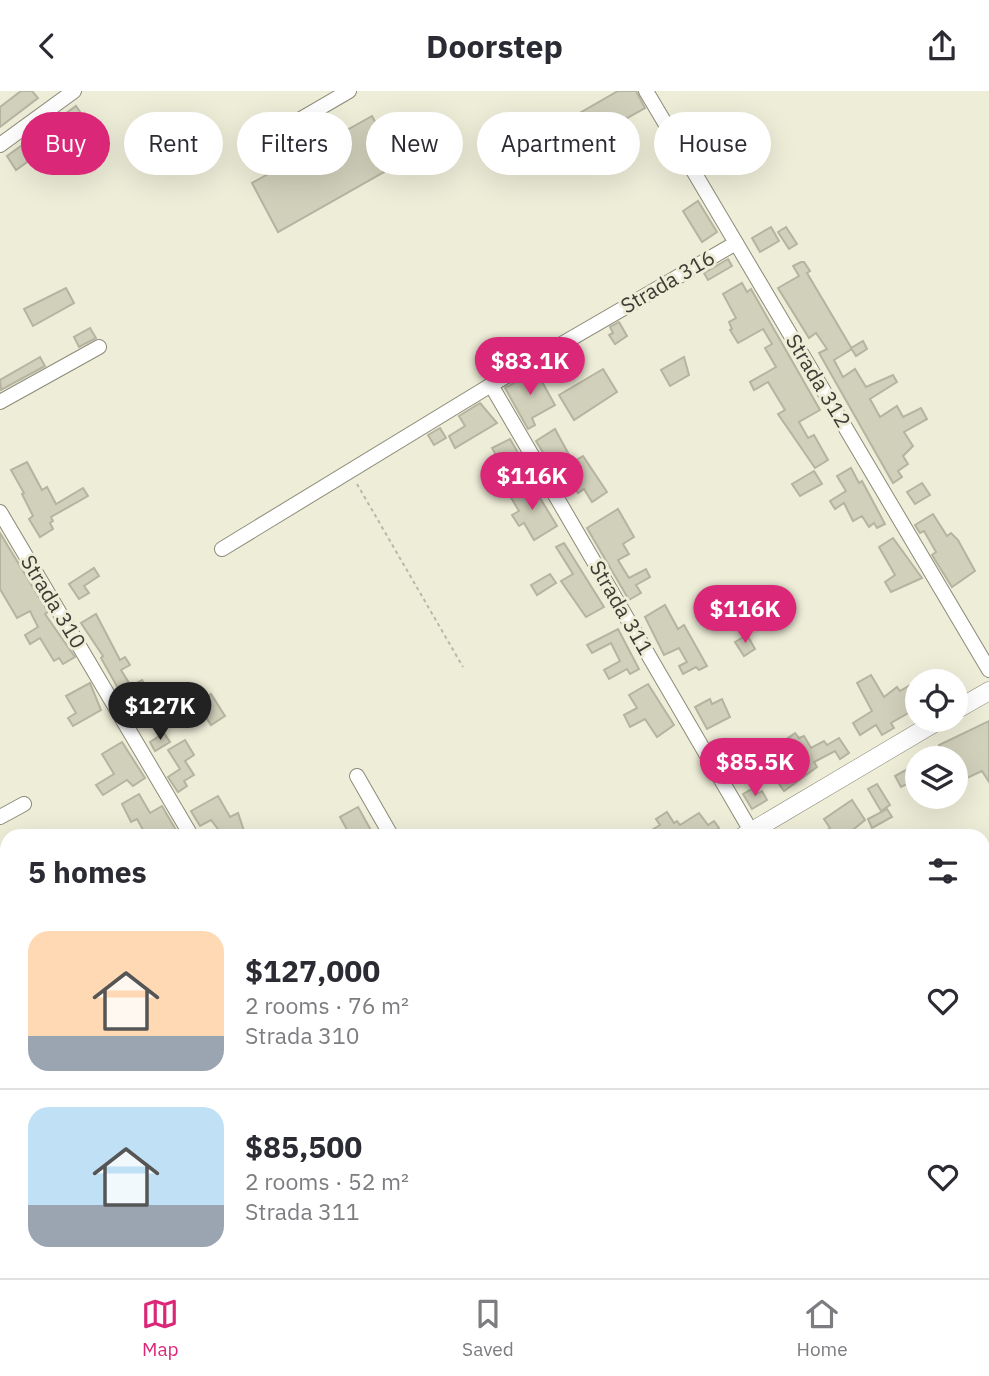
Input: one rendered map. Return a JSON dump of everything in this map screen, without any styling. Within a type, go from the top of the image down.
[{"type":"main road","points":[[968,703],[989,691]]},
{"type":"main road","points":[[755,829],[918,732]]},
{"type":"street","points":[[0,145],[74,91]]},
{"type":"street","points":[[313,112],[349,91]]},
{"type":"street","name":"Strada 312","points":[[646,91],[989,670]]},
{"type":"street","name":"Strada 316","points":[[222,549],[491,385],[736,243]]},
{"type":"street","points":[[0,402],[99,348]]},
{"type":"street","name":"Strada 311","points":[[491,385],[744,829]]},
{"type":"street","name":"Strada 310","points":[[0,512],[187,829]]},
{"type":"street","points":[[357,776],[387,829]]},
{"type":"street","points":[[0,817],[24,804]]},
{"type":"path","points":[[350,471],[463,667]]},
{"type":"building","points":[[21,91],[32,91],[38,98],[0,127],[0,107]]},
{"type":"building","points":[[618,91],[636,91],[645,108],[638,112],[581,112]]},
{"type":"building","points":[[76,106],[80,112],[68,112]]},
{"type":"building","points":[[366,119],[366,175],[379,175],[278,232],[252,183],[266,175],[352,175],[352,127]]},
{"type":"building","points":[[21,146],[21,166],[16,170],[7,156]]},
{"type":"building","points":[[698,201],[717,232],[702,242],[683,211]]},
{"type":"building","points":[[771,227],[779,241],[760,252],[752,238]]},
{"type":"building","points":[[786,227],[797,244],[789,249],[778,232]]},
{"type":"building","points":[[728,259],[732,266],[708,280],[704,273]]},
{"type":"building","points":[[804,262],[810,271],[807,273],[852,349],[834,360],[843,377],[855,369],[866,387],[893,375],[897,382],[870,399],[880,417],[897,406],[903,417],[921,408],[927,419],[904,432],[913,446],[903,456],[908,464],[898,471],[902,477],[893,483],[819,353],[827,349],[816,333],[809,338],[778,288],[799,276],[793,266]]},
{"type":"building","points":[[742,283],[747,292],[751,289],[820,410],[799,422],[808,438],[814,435],[828,460],[815,468],[778,414],[785,410],[768,382],[754,390],[750,382],[776,367],[765,348],[772,344],[763,329],[738,343],[730,330],[732,329],[729,322],[736,318],[723,294]]},
{"type":"building","points":[[66,288],[74,303],[33,326],[24,309]]},
{"type":"building","points":[[619,322],[627,336],[615,344],[609,335],[613,333],[610,327]]},
{"type":"building","points":[[90,328],[96,338],[79,347],[74,337]]},
{"type":"building","points":[[863,341],[867,349],[856,356],[851,348]]},
{"type":"building","points":[[40,357],[45,366],[1,390],[0,380]]},
{"type":"building","points":[[684,357],[689,375],[670,386],[661,370]]},
{"type":"building","points":[[540,368],[546,378],[541,380],[555,405],[532,418],[535,425],[528,429],[505,388]]},
{"type":"building","points":[[603,369],[617,392],[574,420],[559,395]]},
{"type":"building","points":[[480,403],[497,423],[455,448],[449,436],[465,426],[459,416]]},
{"type":"building","points":[[440,428],[446,438],[434,445],[428,435]]},
{"type":"building","points":[[555,429],[573,462],[583,456],[607,492],[592,502],[584,489],[578,493],[569,477],[561,482],[536,441]]},
{"type":"building","points":[[510,439],[524,463],[506,473],[492,448]]},
{"type":"building","points":[[27,462],[42,490],[47,487],[56,504],[83,488],[88,496],[51,517],[53,529],[40,537],[29,519],[33,516],[11,470]]},
{"type":"building","points":[[851,468],[859,483],[862,481],[885,524],[877,528],[874,523],[869,527],[862,516],[853,521],[844,503],[835,509],[830,501],[846,491],[837,476]]},
{"type":"building","points":[[814,471],[822,484],[800,496],[792,484]]},
{"type":"building","points":[[531,483],[557,526],[534,540],[524,523],[519,526],[512,515],[519,511],[510,496]]},
{"type":"building","points":[[922,483],[930,495],[915,504],[907,492]]},
{"type":"building","points":[[618,509],[634,537],[623,544],[629,554],[618,560],[629,578],[646,569],[650,577],[636,585],[641,593],[629,600],[587,528]]},
{"type":"building","points":[[933,514],[947,536],[951,533],[958,540],[975,571],[952,587],[932,555],[936,552],[924,531],[920,533],[915,525]]},
{"type":"building","points":[[0,533],[48,612],[45,614],[75,657],[63,664],[59,658],[54,661],[40,638],[30,644],[25,635],[38,627],[30,611],[17,618],[0,589]]},
{"type":"building","points":[[893,538],[922,578],[891,592],[885,582],[895,575],[879,547]]},
{"type":"building","points":[[564,543],[604,607],[586,617],[561,581],[573,574],[556,547]]},
{"type":"building","points":[[94,568],[99,576],[84,586],[89,593],[79,599],[69,584]]},
{"type":"building","points":[[550,574],[556,583],[537,595],[531,585]]},
{"type":"building","points":[[665,605],[678,629],[684,625],[707,666],[699,670],[696,667],[683,674],[679,666],[687,662],[679,648],[664,655],[645,617]]},
{"type":"building","points":[[710,610],[717,622],[707,628],[700,616]]},
{"type":"building","points":[[96,614],[120,660],[125,657],[130,665],[121,670],[131,686],[142,680],[149,692],[160,686],[170,705],[160,710],[156,702],[133,715],[101,658],[103,656],[81,623]]},
{"type":"building","points":[[618,629],[639,669],[630,674],[627,669],[609,679],[604,670],[620,661],[611,643],[592,653],[587,645]]},
{"type":"building","points":[[747,635],[755,649],[744,656],[735,642]]},
{"type":"building","points":[[871,675],[884,697],[897,687],[900,691],[905,688],[905,715],[891,723],[894,728],[882,735],[876,725],[860,735],[853,723],[872,711],[857,683]]},
{"type":"building","points":[[90,683],[101,710],[73,726],[68,718],[76,713],[66,696]]},
{"type":"building","points":[[648,684],[674,725],[657,737],[645,719],[630,727],[624,715],[637,708],[629,695]]},
{"type":"building","points":[[211,694],[225,716],[211,725],[197,703]]},
{"type":"building","points":[[710,699],[712,704],[722,699],[730,717],[707,729],[695,707]]},
{"type":"building","points":[[989,721],[989,782],[982,771],[968,777],[968,746],[939,746]]},
{"type":"building","points":[[164,733],[170,742],[155,751],[150,742]]},
{"type":"building","points":[[795,733],[799,738],[804,736],[811,748],[824,741],[827,745],[839,738],[849,753],[840,759],[835,751],[814,762],[817,767],[784,791],[771,772],[799,755],[788,738]]},
{"type":"building","points":[[185,740],[194,755],[185,761],[194,775],[184,781],[187,786],[178,792],[168,777],[180,769],[168,750]]},
{"type":"building","points":[[122,742],[145,778],[133,786],[127,780],[103,795],[96,785],[114,774],[102,754]]},
{"type":"building","points":[[905,771],[905,785],[901,787],[895,776]]},
{"type":"building","points":[[877,784],[890,805],[881,811],[868,789]]},
{"type":"building","points":[[752,789],[755,795],[762,791],[767,800],[752,809],[743,794]]},
{"type":"building","points":[[139,794],[150,813],[162,806],[175,829],[143,829],[137,819],[131,822],[122,804]]},
{"type":"building","points":[[218,796],[230,817],[238,813],[243,829],[218,829],[211,820],[200,826],[191,811]]},
{"type":"building","points":[[852,800],[865,820],[854,829],[829,829],[824,819]]},
{"type":"building","points":[[358,807],[370,829],[347,829],[340,817]]},
{"type":"building","points":[[887,809],[892,817],[872,828],[868,819]]},
{"type":"building","points":[[667,812],[674,823],[677,821],[680,825],[699,813],[708,825],[714,821],[719,828],[654,829],[660,825],[656,819]]}]
